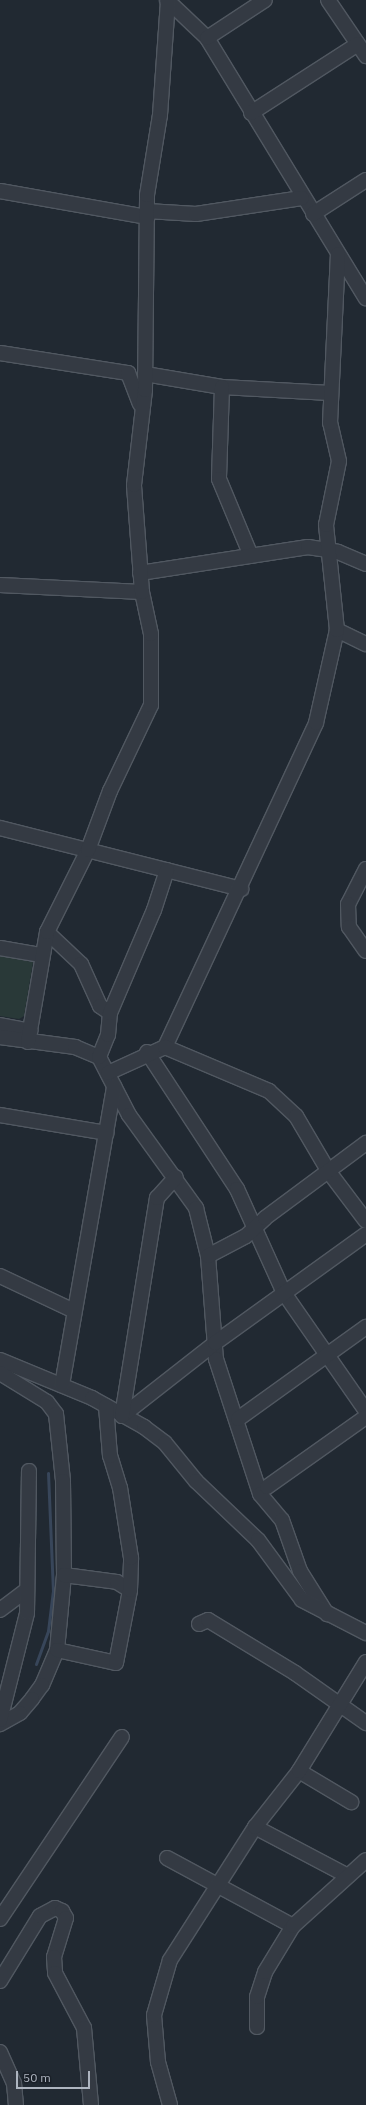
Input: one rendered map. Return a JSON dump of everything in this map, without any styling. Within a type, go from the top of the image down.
[{"type":"street","points":[[207,38],[265,0]]},
{"type":"street","points":[[167,1],[207,38],[302,198],[366,298]]},
{"type":"street","points":[[29,1036],[41,955],[47,932],[88,850],[110,791],[152,705],[151,634],[142,592],[134,486],[145,374],[148,214],[160,115],[167,1]]},
{"type":"street","points":[[334,2],[366,56]]},
{"type":"street","points":[[251,113],[358,44]]},
{"type":"street","points":[[312,214],[366,180]]},
{"type":"street","points":[[0,190],[148,214],[196,214],[302,198]]},
{"type":"street","points":[[165,1047],[240,889],[316,723],[337,630],[327,549],[326,525],[339,461],[330,423],[330,393],[338,254]]},
{"type":"street","points":[[0,353],[128,372],[142,411]]},
{"type":"street","points":[[145,374],[222,387],[330,393]]},
{"type":"street","points":[[222,387],[219,479],[251,556]]},
{"type":"street","points":[[140,572],[308,548],[327,549],[366,564]]},
{"type":"street","points":[[0,586],[142,592]]},
{"type":"street","points":[[337,630],[366,644]]},
{"type":"street","points":[[0,828],[240,889]]},
{"type":"street","points":[[99,1057],[108,1036],[110,1013],[154,910],[167,870]]},
{"type":"street","points":[[365,872],[348,904],[349,927],[366,951]]},
{"type":"street","points":[[47,932],[69,949],[81,964],[100,1006],[110,1013]]},
{"type":"street","points":[[0,948],[41,955]]},
{"type":"street","points":[[0,1025],[29,1036],[75,1047],[99,1057],[129,1115],[176,1177],[196,1208],[208,1256],[216,1359],[238,1419],[260,1494],[282,1520],[300,1571],[327,1614]]},
{"type":"street","points":[[0,1037],[29,1036]]},
{"type":"street","points":[[108,1073],[147,1052],[165,1047],[269,1091],[296,1116],[329,1172],[366,1220]]},
{"type":"street","points":[[147,1052],[237,1189],[284,1293],[366,1411]]},
{"type":"street","points":[[62,1385],[114,1086]]},
{"type":"street","points":[[0,1115],[106,1133]]},
{"type":"street","points":[[208,1256],[246,1236],[255,1227],[366,1143]]},
{"type":"street","points":[[122,1416],[157,1198],[176,1177]]},
{"type":"street","points":[[122,1416],[215,1343],[366,1234]]},
{"type":"street","points":[[0,1276],[74,1311]]},
{"type":"street","points":[[238,1419],[366,1327]]},
{"type":"street","points":[[0,1360],[62,1385],[106,1406],[165,1443],[196,1481],[258,1540],[302,1600],[366,1633]]},
{"type":"street","points":[[0,1374],[48,1402],[56,1414],[63,1482],[64,1575],[57,1650],[35,1694],[20,1713],[0,1724]]},
{"type":"street","points":[[57,1650],[116,1663],[130,1590],[131,1558],[120,1488],[110,1456],[106,1406]]},
{"type":"street","points":[[267,1487],[366,1417]]},
{"type":"street","points":[[0,1720],[22,1639],[27,1590],[30,1471]]},
{"type":"street","points":[[64,1575],[117,1582],[130,1590]]},
{"type":"street","points":[[0,1610],[27,1590]]},
{"type":"street","points":[[199,1624],[208,1620],[295,1673],[338,1706],[366,1723]]},
{"type":"street","points":[[170,2105],[158,2062],[154,2015],[170,1960],[255,1827],[299,1771],[366,1662]]},
{"type":"street","points":[[0,1919],[122,1736]]},
{"type":"street","points":[[299,1771],[351,1802]]},
{"type":"street","points":[[255,1827],[348,1876]]},
{"type":"street","points":[[167,1858],[216,1887],[293,1926]]},
{"type":"street","points":[[258,2027],[257,1997],[263,1978],[293,1926],[366,1860]]},
{"type":"street","points":[[0,1981],[40,1916],[55,1908],[62,1911],[66,1918],[54,1958],[54,1972],[84,2028],[91,2105]]},
{"type":"street","points":[[0,2052],[14,2083],[16,2105]]},
{"type":"shaded area","points":[[0,956],[33,962],[24,1016],[19,1019],[0,1016]]},
{"type":"waterway","points":[[36,1664],[48,1631],[53,1592],[48,1473]]}]
